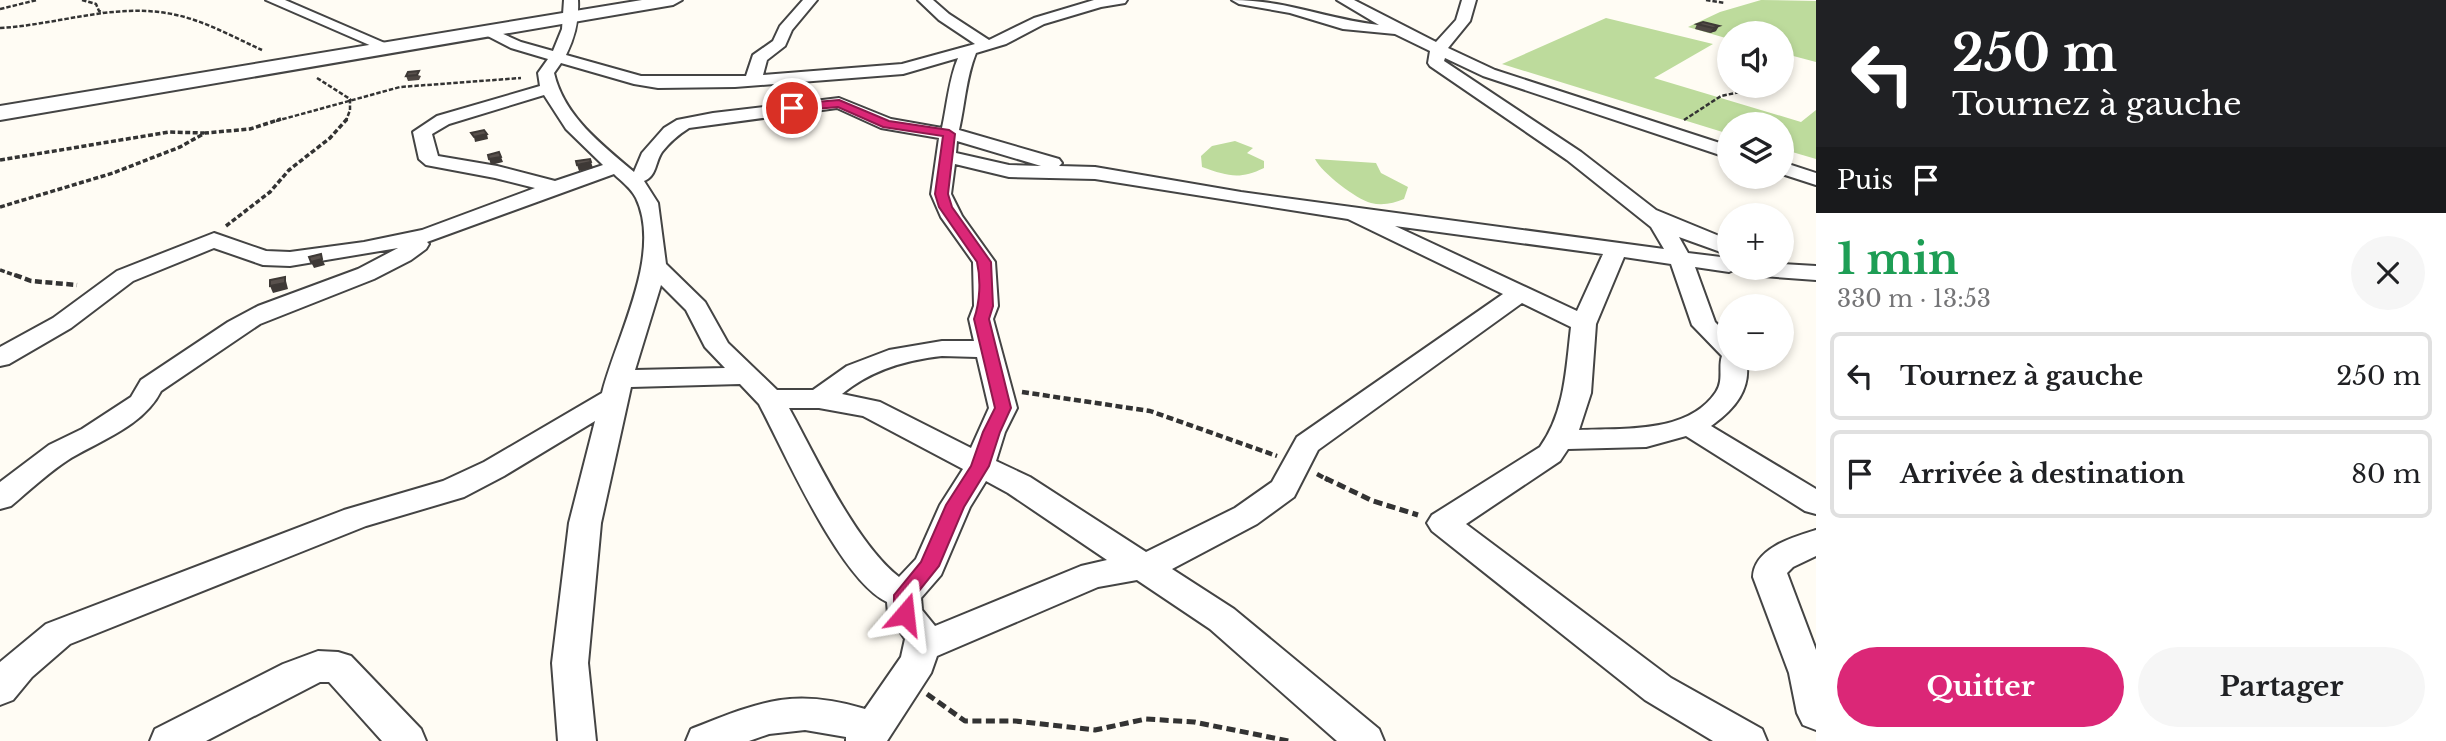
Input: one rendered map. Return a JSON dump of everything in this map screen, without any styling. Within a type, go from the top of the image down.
[{"type":"street","points":[[273,0],[386,47]]},
{"type":"street","points":[[0,113],[485,31],[571,9],[673,0]]},
{"type":"street","points":[[751,81],[758,71],[759,58],[779,43],[785,29],[810,0]]},
{"type":"street","points":[[925,0],[978,48]]},
{"type":"street","points":[[557,188],[497,172],[433,161],[429,159],[422,132],[443,120],[552,75],[615,76],[659,83],[751,81],[903,69],[978,48],[1039,21],[1099,3],[1121,0]]},
{"type":"street","points":[[1239,0],[1292,9],[1343,25],[1400,32]]},
{"type":"street","points":[[1344,0],[1400,32],[1499,77],[1717,148]]},
{"type":"street","points":[[1469,0],[1463,21],[1438,50],[1438,67],[1553,142],[1648,212],[1681,229],[1717,242]]},
{"type":"street","points":[[571,9],[552,75],[561,109],[582,135],[647,199],[656,255],[655,266],[617,388],[585,523],[570,663],[577,741]]},
{"type":"street","points":[[485,31],[516,45],[552,75]]},
{"type":"street","points":[[705,741],[759,718],[792,712],[834,715],[868,735],[918,662],[923,636],[905,614],[904,595],[929,566],[955,505],[980,466],[991,432],[1003,408],[981,319],[986,306],[984,262],[946,207],[942,194],[960,72],[978,48]]},
{"type":"street","points":[[0,358],[62,323],[125,276],[214,240],[263,258],[290,259],[364,249],[428,235],[557,188],[623,173],[643,175],[651,153],[670,132],[683,124],[839,103],[1009,171],[1077,171],[1354,214],[1717,263]]},
{"type":"street","points":[[1794,172],[1816,179]]},
{"type":"street","points":[[1648,212],[1666,232],[1682,259],[1704,325],[1717,338]]},
{"type":"street","points":[[1354,214],[1584,324]]},
{"type":"street","points":[[0,498],[59,452],[92,436],[142,402],[150,386],[251,318],[394,259],[428,235]]},
{"type":"street","points":[[1616,250],[1584,324],[1577,393],[1572,414],[1560,440],[1550,454],[1443,523],[1658,689],[1748,741]]},
{"type":"street","points":[[655,266],[696,307],[718,346],[770,399],[851,546],[882,583],[904,595]]},
{"type":"street","points":[[1794,267],[1816,273]]},
{"type":"street","points":[[1794,271],[1816,273]]},
{"type":"street","points":[[922,647],[1093,575],[1143,566],[1168,557],[1246,516],[1283,489],[1307,444],[1520,293]]},
{"type":"street","points":[[819,399],[840,380],[863,366],[937,347],[989,350]]},
{"type":"street","points":[[1560,440],[1646,437],[1690,426],[1727,401],[1736,380],[1735,371]]},
{"type":"street","points":[[0,689],[21,663],[58,634],[355,518],[453,489],[494,469],[617,388],[747,376]]},
{"type":"street","points":[[770,399],[819,399],[870,408],[1030,492],[1222,619],[1365,741]]},
{"type":"street","points":[[1690,426],[1816,503]]},
{"type":"street","points":[[1816,542],[1782,558],[1770,569],[1770,577],[1807,673],[1816,713]]},
{"type":"street","points":[[169,741],[318,666],[338,667],[407,741]]},
{"type":"path","points":[[0,9],[37,0]]},
{"type":"path","points":[[82,0],[96,4],[99,11],[107,13]]},
{"type":"path","points":[[1706,0],[1725,3]]},
{"type":"path","points":[[0,160],[169,132],[250,130],[335,103],[400,87],[552,75]]},
{"type":"path","points":[[1671,133],[1698,108],[1717,98]]},
{"type":"path","points":[[0,207],[113,173],[180,147],[205,133]]},
{"type":"path","points":[[0,271],[51,285],[109,287]]},
{"type":"path","points":[[1000,391],[1038,392],[1150,411],[1245,442],[1373,501],[1443,523]]},
{"type":"path","points":[[908,677],[965,721],[1014,721],[1095,730],[1146,719],[1194,722],[1289,741]]},
{"type":"green space","points":[[1761,0],[1816,1],[1816,62],[1794,56],[1794,21],[1717,21],[1717,35],[1688,27],[1720,12]]},
{"type":"green space","points":[[1606,18],[1713,44],[1654,78],[1768,112],[1717,112],[1717,130],[1502,64]]},
{"type":"green space","points":[[1816,110],[1816,159],[1794,153],[1794,120],[1801,122]]},
{"type":"green space","points":[[1235,141],[1253,148],[1247,153],[1264,161],[1264,168],[1247,174],[1233,175],[1202,167],[1201,156],[1212,146]]},
{"type":"green space","points":[[1315,159],[1376,163],[1381,173],[1408,187],[1404,199],[1384,204],[1365,201],[1332,178]]},
{"type":"building","points":[[1703,22],[1717,27],[1713,28],[1697,24]]},
{"type":"building","points":[[419,71],[417,75],[406,76],[408,72]]},
{"type":"building","points":[[484,130],[487,134],[474,137],[471,133]]},
{"type":"building","points":[[499,152],[501,157],[489,159],[488,155]]},
{"type":"building","points":[[590,159],[591,162],[577,165],[576,161]]},
{"type":"building","points":[[321,254],[322,259],[311,262],[309,257]]},
{"type":"building","points":[[285,277],[285,283],[270,286],[270,280]]},
{"type":"route","points":[[792,108],[839,103],[887,124],[949,134],[942,194],[946,207],[984,262],[986,270],[986,306],[981,319],[1003,408],[991,432],[980,466],[955,505],[929,566],[904,595],[905,614]]}]
